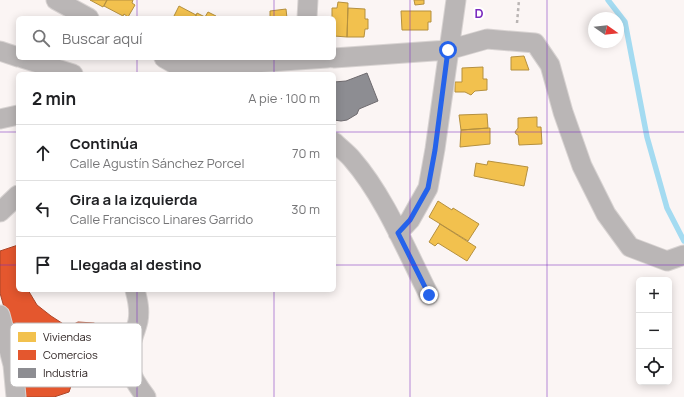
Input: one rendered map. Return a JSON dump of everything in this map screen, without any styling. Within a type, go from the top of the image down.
[{"type":"street","points":[[56,0],[85,16]]},
{"type":"street","points":[[307,16],[308,0]]},
{"type":"street","points":[[398,233],[410,220],[428,188],[435,150],[456,0]]},
{"type":"street","points":[[336,58],[448,50],[487,39],[535,43],[550,65],[563,112],[582,166],[606,214],[630,247],[675,258]]},
{"type":"street","points":[[0,51],[16,56]]},
{"type":"street","points":[[28,60],[66,72]]},
{"type":"street","points":[[168,60],[187,71],[297,60]]},
{"type":"street","points":[[0,119],[16,115]]},
{"type":"street","points":[[336,144],[352,158],[374,188],[429,295]]},
{"type":"street","points":[[0,212],[16,196]]},
{"type":"street","points":[[136,292],[139,305],[137,323]]},
{"type":"street","points":[[0,315],[10,353]]},
{"type":"street","points":[[15,387],[16,397]]},
{"type":"street","points":[[138,387],[146,397]]},
{"type":"path","points":[[515,41],[518,0]]},
{"type":"building: Viviendas","points":[[90,0],[107,0],[103,7]]},
{"type":"building: Viviendas","points":[[107,0],[133,0],[132,3],[135,5],[129,16],[124,14],[123,16],[104,6]]},
{"type":"building: Viviendas","points":[[414,0],[424,0],[424,4],[415,5]]},
{"type":"building: Viviendas","points":[[338,2],[348,3],[347,37],[336,36],[336,16],[332,16],[332,8],[337,8]]},
{"type":"building: Viviendas","points":[[179,6],[196,15],[196,16],[174,16]]},
{"type":"building: Viviendas","points":[[348,8],[365,9],[365,19],[368,19],[368,29],[365,29],[364,37],[347,37]]},
{"type":"building: Viviendas","points":[[286,9],[287,16],[270,16],[270,11]]},
{"type":"building: Viviendas","points":[[401,11],[431,11],[431,22],[428,22],[428,30],[402,30]]},
{"type":"building: Viviendas","points":[[208,12],[216,16],[206,16]]},
{"type":"building: Viviendas","points":[[197,13],[203,16],[196,16]]},
{"type":"building: Viviendas","points":[[524,56],[529,70],[511,70],[511,57]]},
{"type":"building: Viviendas","points":[[483,67],[483,79],[487,79],[487,90],[475,91],[471,95],[465,92],[455,92],[455,82],[462,82],[462,68]]},
{"type":"building: Viviendas","points":[[487,114],[488,128],[461,130],[459,115]]},
{"type":"building: Viviendas","points":[[537,117],[537,127],[541,127],[542,144],[519,145],[518,135],[515,132],[518,128],[518,118]]},
{"type":"building: Viviendas","points":[[490,128],[490,144],[460,147],[461,130]]},
{"type":"building: Viviendas","points":[[488,161],[528,167],[524,186],[474,176],[476,163],[487,165]]},
{"type":"building: Viviendas","points":[[438,201],[452,210],[453,208],[479,224],[468,241],[429,217]]},
{"type":"building: Viviendas","points":[[440,224],[476,247],[467,261],[438,243],[435,246],[429,242]]},
{"type":"building: Comercios","points":[[16,246],[16,292],[29,292],[37,305],[62,323],[10,323],[10,327],[0,293],[0,251]]},
{"type":"building: Comercios","points":[[22,387],[71,387],[69,392],[54,397],[25,397]]},
{"type":"building: Industria","points":[[367,73],[378,101],[359,109],[357,114],[347,120],[336,120],[336,82],[346,81]]},
{"type":"waterway","points":[[608,0],[625,22],[647,137],[667,208],[684,241]]},
{"type":"route","points":[[429,295],[398,233],[410,220],[428,188],[435,150],[448,50]]}]
